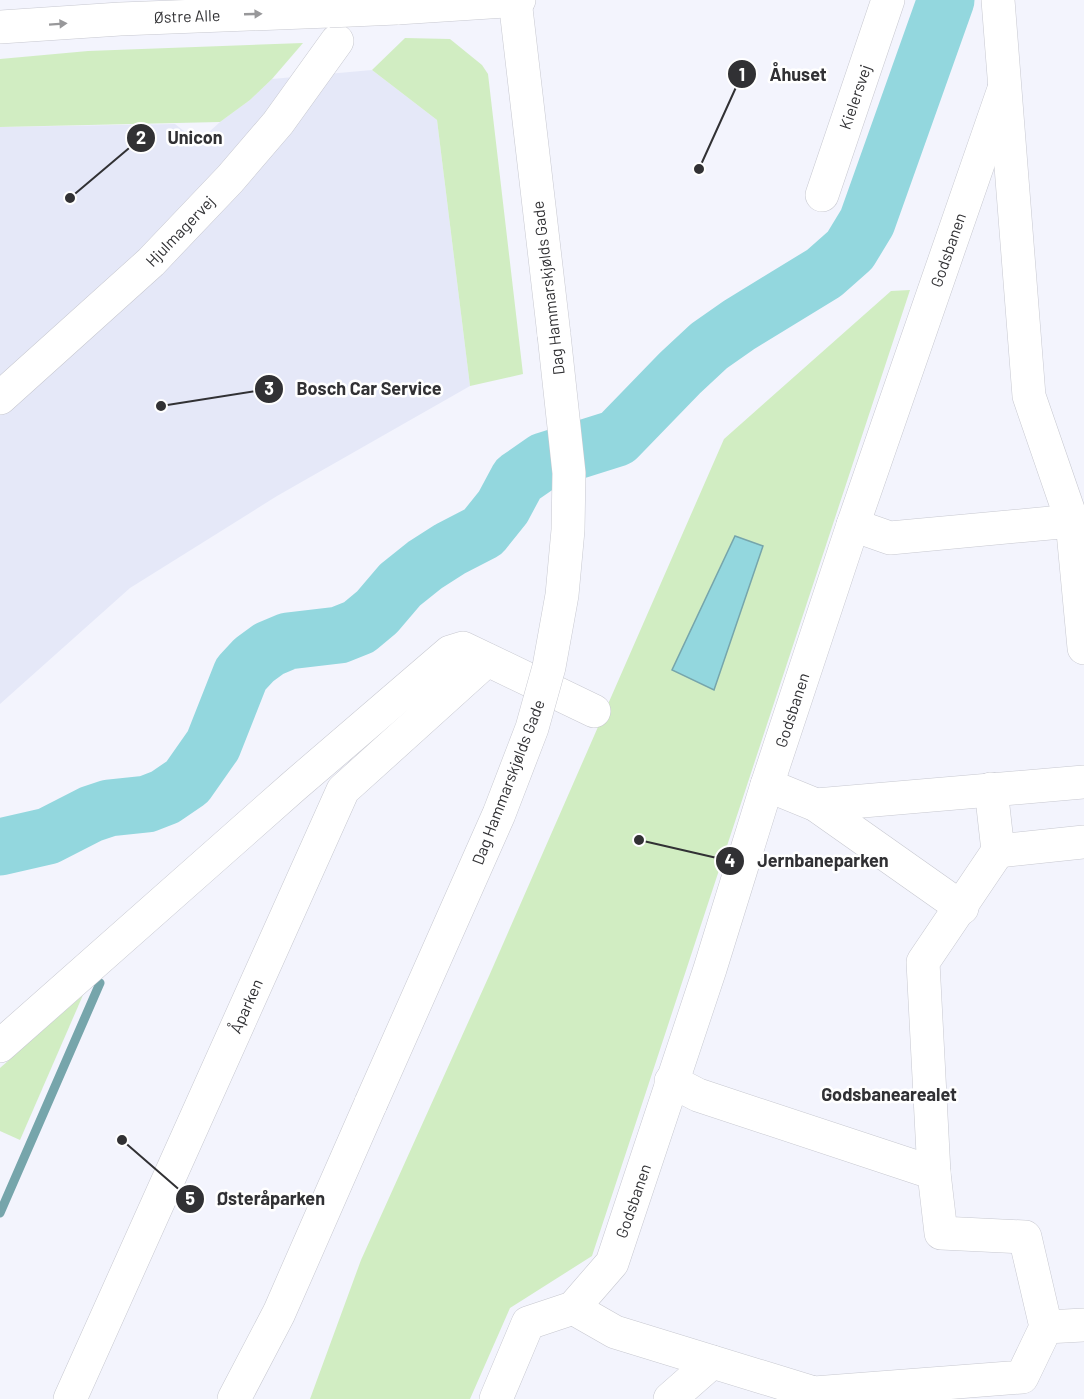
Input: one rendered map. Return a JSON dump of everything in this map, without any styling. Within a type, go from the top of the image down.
[{"type":"street","name":"Østre Alle","points":[[0,27],[120,19],[333,26],[397,8],[516,0]]},
{"type":"street","name":"Dag Hammarskjølds Gade","points":[[234,1399],[279,1313],[499,814],[532,728],[549,667],[562,595],[568,530],[569,473],[516,0]]},
{"type":"street","name":"Kielersvej","points":[[822,195],[888,0]]},
{"type":"street","points":[[998,0],[1029,396],[1071,478],[1072,521],[1084,648]]},
{"type":"street","name":"Hjulmagervej","points":[[0,398],[151,262],[214,195],[278,123],[333,26]]},
{"type":"street","name":"Godsbanen","points":[[573,1308],[612,1263],[710,969],[767,785],[853,525],[1004,89]]},
{"type":"street","points":[[853,525],[890,538],[1072,521]]},
{"type":"street","points":[[0,1046],[450,652],[463,648],[594,711]]},
{"type":"street","name":"Åparken","points":[[70,1399],[343,790],[487,660]]},
{"type":"street","points":[[816,805],[1084,782]]},
{"type":"street","points":[[767,785],[816,805],[962,908]]},
{"type":"street","points":[[496,1399],[528,1323],[573,1308],[615,1332],[814,1396],[1023,1388],[1046,1327],[1025,1237],[941,1233],[934,1173],[923,962],[962,908],[998,851],[991,789]]},
{"type":"street","points":[[998,851],[1084,842]]},
{"type":"street","points":[[671,1081],[698,1095],[934,1173]]},
{"type":"street","name":"Dag Hammarskjølds Gade","points":[[261,1399],[279,1313]]},
{"type":"street","points":[[1046,1327],[1084,1325]]},
{"type":"street","points":[[670,1399],[712,1362]]},
{"type":"shaded area","points":[[372,70],[437,120],[470,386],[277,496],[130,588],[0,704],[0,127],[175,124],[198,142],[272,79]]},
{"type":"green space","points":[[405,38],[450,39],[482,65],[488,74],[523,374],[470,386],[437,120],[372,70]]},
{"type":"green space","points":[[303,43],[272,79],[250,100],[220,122],[0,127],[0,59],[88,51]]},
{"type":"green space","points":[[910,290],[592,1256],[510,1308],[470,1399],[310,1399],[361,1260],[489,976],[724,439],[891,291]]},
{"type":"green space","points":[[83,995],[20,1140],[0,1131],[0,1068]]},
{"type":"water","points":[[735,536],[763,546],[714,690],[672,670]]},
{"type":"waterway","points":[[0,847],[48,836],[91,814],[109,808],[147,804],[165,797],[187,782],[213,745],[241,674],[254,660],[269,649],[288,641],[339,635],[359,627],[377,612],[400,585],[425,565],[483,532],[503,507],[518,479],[544,461],[617,438],[709,346],[824,273],[850,250],[867,222],[946,0]]},
{"type":"waterway","points":[[0,1213],[100,983]]},
{"type":"place","name":"Åhuset","points":[[699,169]]},
{"type":"place","name":"Unicon","points":[[70,198]]},
{"type":"place","name":"Bosch Car Service","points":[[161,406]]},
{"type":"place","name":"Jernbaneparken","points":[[639,840]]},
{"type":"place","name":"Østeråparken","points":[[122,1140]]},
{"type":"district","name":"Godsbanearealet","points":[[889,1095]]}]
